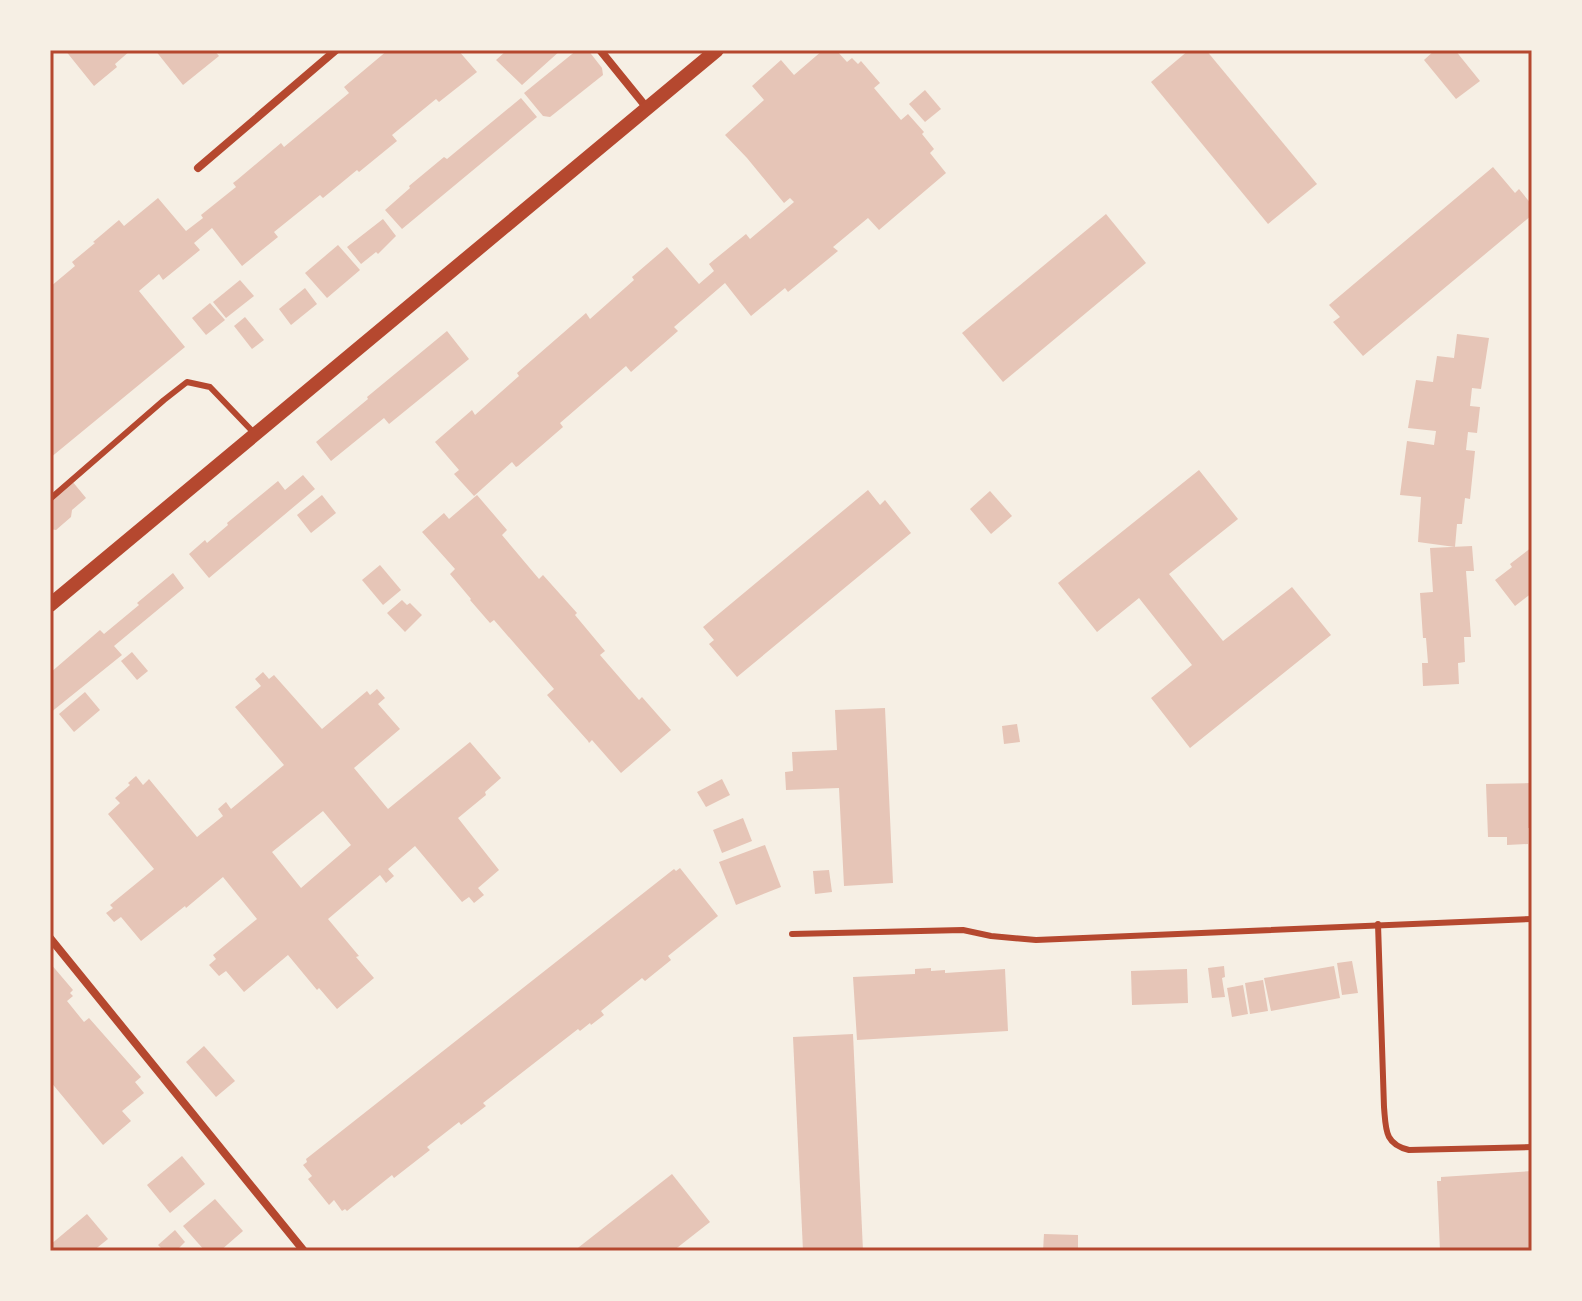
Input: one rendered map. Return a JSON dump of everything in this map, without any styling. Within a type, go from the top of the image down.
[{"type":"street","points":[[198,168],[336,50]]},
{"type":"street","points":[[600,50],[647,108]]},
{"type":"street","points":[[50,605],[717,50]]},
{"type":"street","points":[[50,938],[304,1251]]},
{"type":"lane","points":[[50,499],[187,382],[210,387],[255,434]]},
{"type":"lane","points":[[792,934],[963,930],[1036,940],[1532,919]]},
{"type":"lane","points":[[1378,924],[1384,1107],[1386,1132],[1391,1142],[1398,1148],[1409,1150],[1532,1147]]},
{"type":"building","points":[[65,50],[131,50],[115,64],[117,67],[94,86]]},
{"type":"building","points":[[155,50],[214,50],[219,56],[183,85]]},
{"type":"building","points":[[388,50],[458,50],[477,72],[439,102],[436,99],[392,135],[397,141],[359,172],[357,170],[323,198],[320,195],[274,232],[278,237],[242,266],[212,228],[194,243],[200,250],[163,280],[159,274],[139,291],[185,347],[50,458],[50,287],[75,266],[72,262],[119,220],[124,226],[158,198],[186,231],[236,187],[233,183],[281,143],[284,147],[349,93],[344,87]]},
{"type":"building","points":[[504,50],[561,50],[522,85],[496,60]]},
{"type":"building","points":[[577,50],[588,50],[602,68],[603,75],[550,117],[543,116],[524,93]]},
{"type":"building","points":[[823,50],[836,50],[847,62],[852,58],[858,64],[861,61],[880,83],[874,88],[901,120],[908,114],[924,132],[922,134],[934,149],[930,153],[946,173],[879,230],[868,218],[833,247],[838,251],[788,292],[785,288],[751,316],[725,283],[674,327],[678,331],[631,372],[626,366],[560,423],[563,427],[518,466],[512,462],[474,496],[454,474],[459,470],[435,442],[472,410],[475,415],[519,376],[517,373],[586,313],[590,319],[667,247],[699,284],[714,271],[709,264],[746,234],[750,239],[794,202],[790,198],[784,203],[725,135],[764,100],[752,86],[781,60],[794,75]]},
{"type":"building","points":[[1189,50],[1206,50],[1317,184],[1268,224],[1151,82]]},
{"type":"building","points":[[1435,50],[1455,50],[1480,81],[1456,99],[1424,60]]},
{"type":"building","points":[[925,90],[941,109],[925,122],[909,104]]},
{"type":"building","points":[[521,98],[537,117],[402,229],[385,210],[444,157],[447,159]]},
{"type":"building","points":[[1493,167],[1515,193],[1519,189],[1532,205],[1532,215],[1363,356],[1333,322],[1340,317],[1329,305]]},
{"type":"building","points":[[1106,214],[1146,263],[1003,382],[962,333]]},
{"type":"building","points":[[383,219],[396,236],[378,254],[376,252],[361,264],[347,247]]},
{"type":"building","points":[[338,245],[360,270],[327,298],[305,273]]},
{"type":"building","points":[[240,280],[254,296],[226,318],[213,302]]},
{"type":"building","points":[[305,288],[317,304],[291,325],[279,309]]},
{"type":"building","points":[[210,303],[225,320],[206,335],[192,318]]},
{"type":"building","points":[[245,317],[264,340],[252,349],[234,326]]},
{"type":"building","points":[[447,331],[469,359],[389,424],[384,418],[331,461],[316,442]]},
{"type":"building","points":[[1457,334],[1489,338],[1481,389],[1472,388],[1470,406],[1480,407],[1477,433],[1468,432],[1466,450],[1475,451],[1470,499],[1465,498],[1462,524],[1457,524],[1455,547],[1418,542],[1421,497],[1400,495],[1407,441],[1434,445],[1436,431],[1408,428],[1416,380],[1433,382],[1437,356],[1454,358]]},
{"type":"building","points":[[1199,470],[1238,519],[1169,574],[1223,641],[1292,587],[1331,635],[1190,748],[1151,698],[1192,665],[1139,598],[1097,632],[1058,583]]},
{"type":"building","points":[[303,475],[315,489],[209,578],[189,554],[205,540],[207,543],[278,481],[285,490]]},
{"type":"building","points":[[72,481],[86,498],[56,530],[50,529],[50,499]]},
{"type":"building","points":[[868,490],[880,505],[885,500],[911,533],[737,677],[709,644],[714,640],[703,627]]},
{"type":"building","points":[[990,491],[1012,516],[991,534],[970,509]]},
{"type":"building","points":[[322,495],[336,513],[311,533],[297,515]]},
{"type":"building","points":[[477,495],[507,530],[502,535],[539,579],[543,575],[577,613],[575,615],[605,651],[600,655],[639,700],[642,697],[671,730],[621,773],[592,740],[589,743],[547,695],[554,689],[494,620],[490,623],[470,600],[450,574],[455,569],[422,532],[444,513],[449,519]]},
{"type":"building","points":[[1472,546],[1474,571],[1466,571],[1471,637],[1464,637],[1465,662],[1458,663],[1459,684],[1423,686],[1422,663],[1428,663],[1420,593],[1433,592],[1430,548]]},
{"type":"building","points":[[1532,547],[1532,593],[1515,606],[1495,580]]},
{"type":"building","points":[[380,565],[401,590],[383,605],[362,580]]},
{"type":"building","points":[[173,573],[184,588],[114,646],[122,655],[50,713],[50,673],[100,630],[104,634]]},
{"type":"building","points":[[402,600],[422,615],[405,632],[387,613]]},
{"type":"building","points":[[132,652],[148,671],[137,680],[121,661]]},
{"type":"building","points":[[263,672],[269,679],[274,675],[322,729],[367,691],[370,695],[377,689],[385,698],[378,704],[400,729],[354,768],[388,809],[470,742],[501,778],[458,818],[499,870],[478,888],[484,895],[474,903],[469,897],[462,902],[415,846],[388,869],[394,876],[386,883],[380,875],[328,919],[374,978],[337,1009],[288,955],[244,992],[226,971],[219,976],[209,965],[216,959],[213,955],[257,919],[223,877],[141,941],[121,917],[114,922],[106,913],[113,908],[110,905],[154,869],[108,814],[120,803],[115,798],[136,776],[143,785],[149,779],[197,837],[223,816],[218,809],[226,802],[231,809],[284,765],[235,707],[261,686],[255,679]],"holes":[[[323,811],[351,845],[301,888],[272,852]]]},
{"type":"building","points":[[85,692],[100,710],[74,732],[59,714]]},
{"type":"building","points":[[885,708],[893,883],[844,886],[839,788],[786,790],[785,772],[793,771],[792,752],[837,750],[835,710]]},
{"type":"building","points":[[1017,724],[1020,742],[1004,744],[1002,726]]},
{"type":"building","points":[[722,779],[730,795],[706,807],[697,792]]},
{"type":"building","points":[[1532,783],[1532,828],[1528,828],[1528,844],[1507,845],[1507,837],[1488,837],[1486,784]]},
{"type":"building","points":[[743,818],[752,841],[722,853],[713,830]]},
{"type":"building","points":[[765,845],[781,887],[736,905],[719,862]]},
{"type":"building","points":[[680,868],[718,916],[668,956],[671,960],[645,981],[642,978],[601,1011],[604,1015],[580,1031],[578,1029],[483,1103],[486,1106],[427,1147],[430,1150],[394,1178],[392,1175],[347,1211],[342,1211],[334,1200],[329,1205],[308,1179],[312,1176],[303,1165],[306,1159],[674,869]]},
{"type":"building","points":[[829,870],[832,892],[815,894],[813,871]]},
{"type":"building","points":[[1352,961],[1358,993],[1342,995],[1337,963]]},
{"type":"building","points":[[50,963],[73,990],[70,993],[73,996],[67,1001],[84,1022],[89,1018],[141,1077],[135,1082],[144,1093],[122,1111],[131,1121],[103,1145],[50,1081]]},
{"type":"building","points":[[1224,966],[1225,997],[1212,998],[1208,968]]},
{"type":"building","points":[[1334,966],[1340,998],[1271,1011],[1264,978]]},
{"type":"building","points":[[931,968],[931,971],[945,970],[945,973],[1005,969],[1008,1031],[857,1040],[853,977],[915,974],[915,969]]},
{"type":"building","points":[[1187,969],[1188,1003],[1132,1005],[1131,971]]},
{"type":"building","points":[[1263,980],[1268,1011],[1250,1014],[1245,983]]},
{"type":"building","points":[[1243,985],[1248,1014],[1232,1017],[1227,988]]},
{"type":"building","points":[[853,1034],[863,1251],[803,1251],[793,1037]]},
{"type":"building","points":[[204,1046],[235,1081],[216,1097],[186,1062]]},
{"type":"building","points":[[182,1156],[205,1184],[170,1213],[147,1185]]},
{"type":"building","points":[[1532,1171],[1532,1251],[1440,1251],[1437,1181],[1441,1181],[1441,1177]]},
{"type":"building","points":[[672,1174],[710,1222],[673,1251],[574,1251]]},
{"type":"building","points":[[215,1199],[243,1231],[220,1251],[205,1251],[183,1226]]},
{"type":"building","points":[[87,1214],[108,1239],[93,1251],[50,1251],[50,1245]]},
{"type":"building","points":[[175,1230],[185,1242],[176,1251],[164,1251],[158,1245]]},
{"type":"building","points":[[1044,1234],[1078,1235],[1078,1251],[1043,1251]]}]
